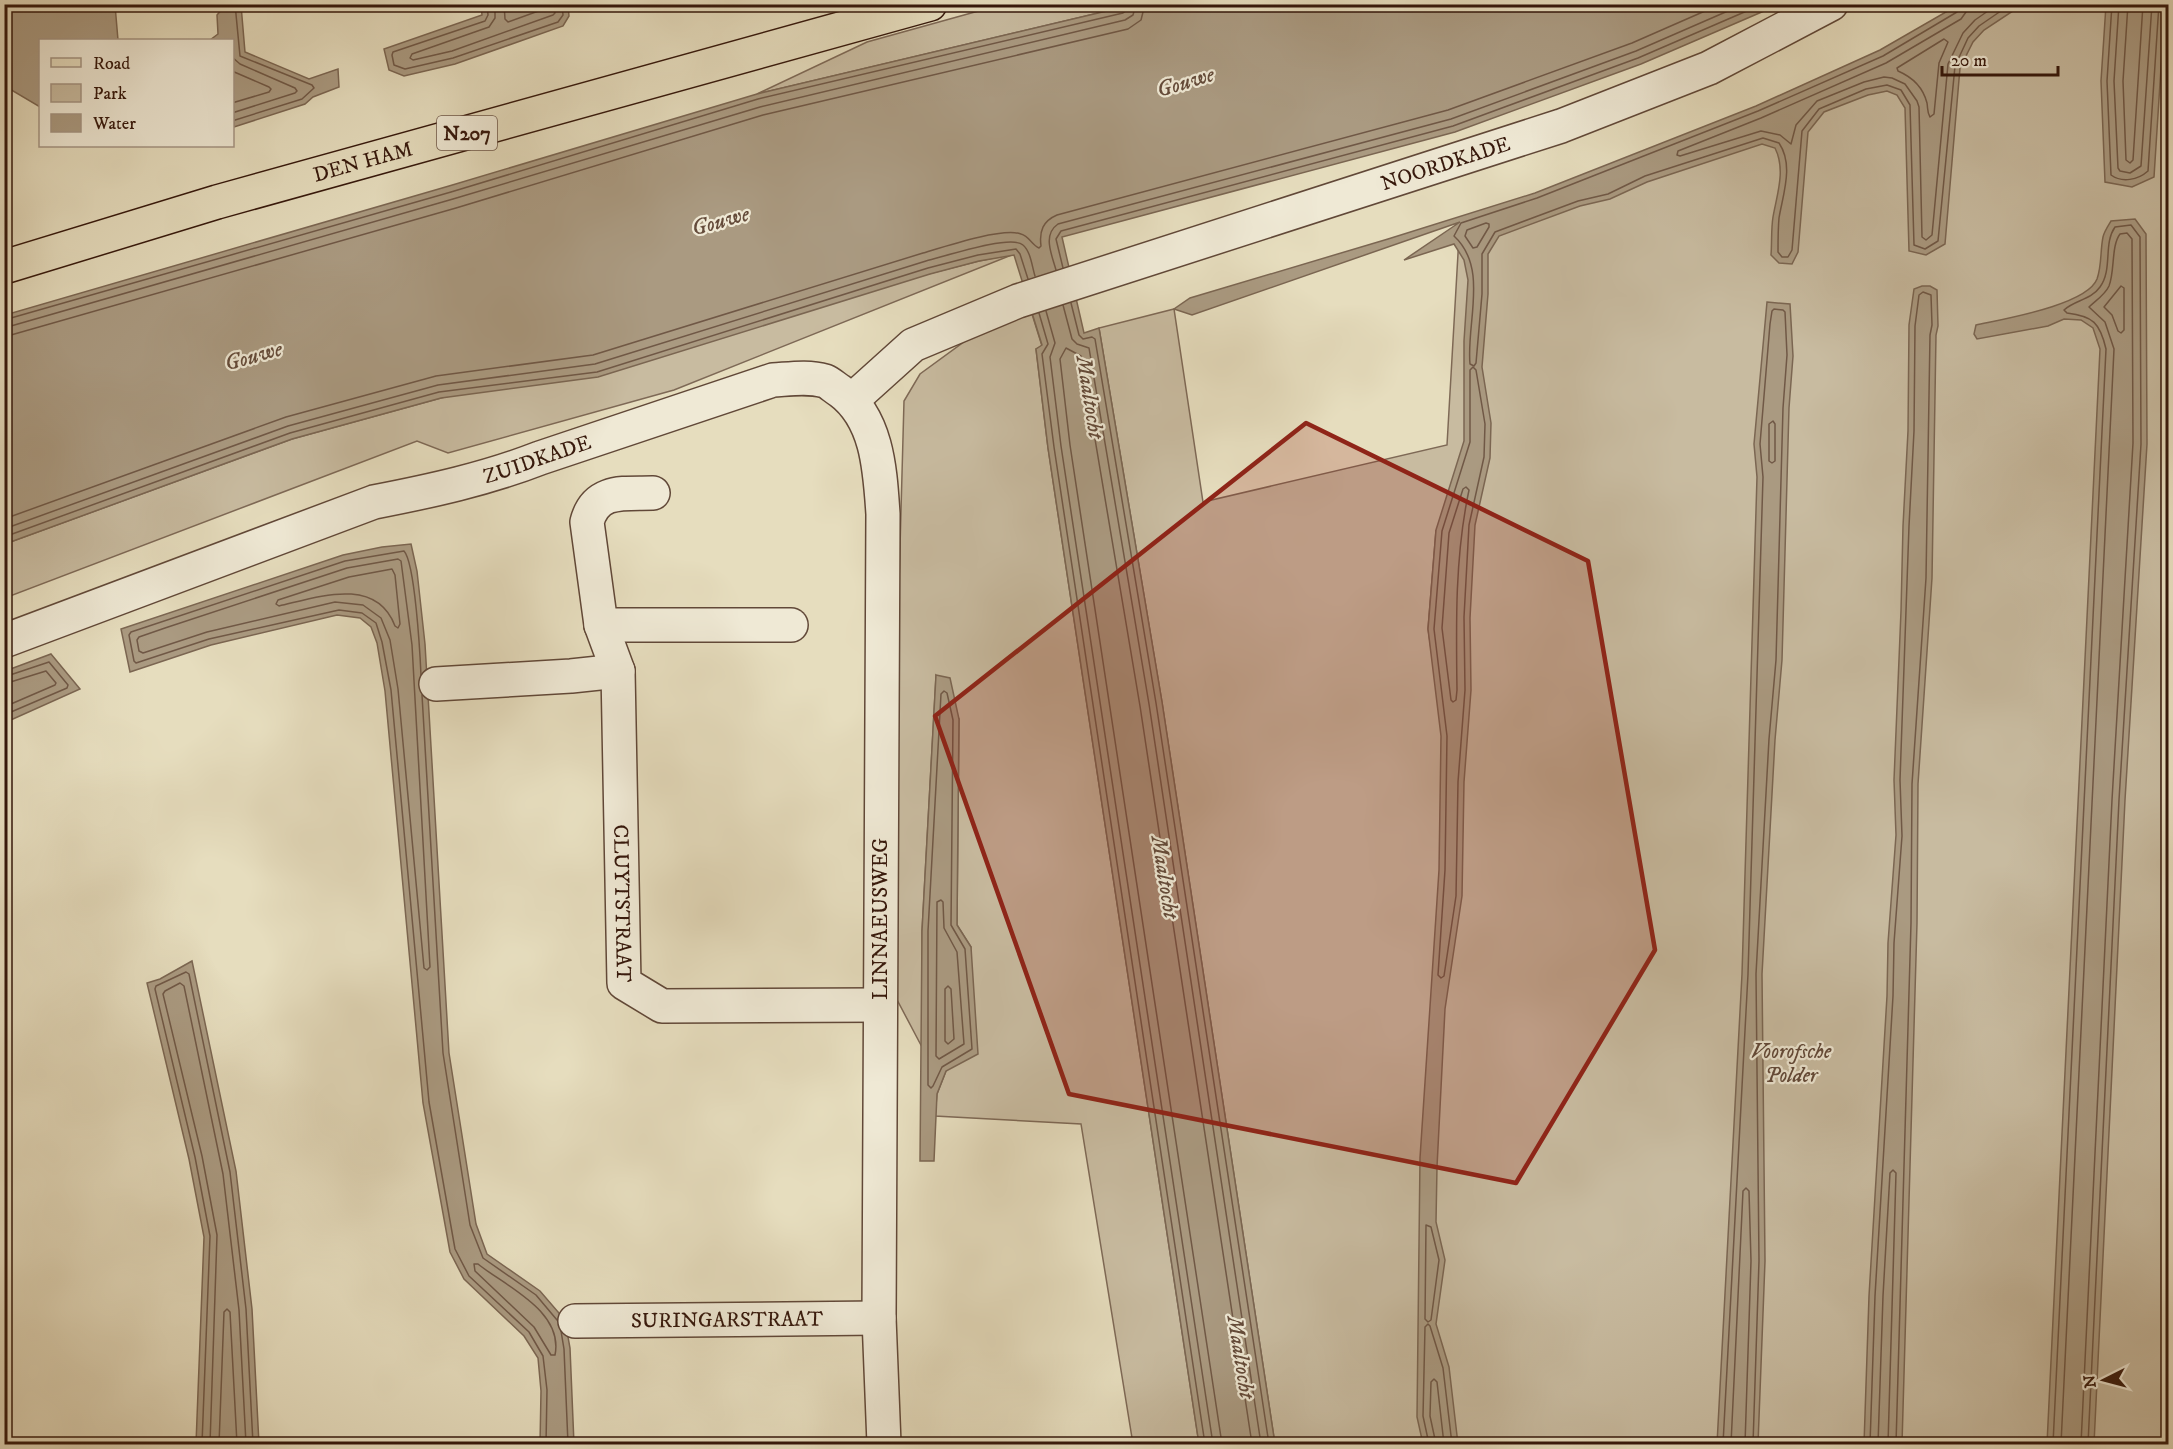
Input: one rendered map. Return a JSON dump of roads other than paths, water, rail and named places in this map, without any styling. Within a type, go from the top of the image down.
[{"type":"main road","name":"DEN HAM","points":[[4,267],[217,202],[930,4]]},
{"type":"street","name":"NOORDKADE","points":[[852,400],[912,345],[1033,297],[1562,126],[1709,68],[1831,4]]},
{"type":"street","name":"ZUIDKADE","points":[[4,641],[374,502],[444,488],[507,471],[773,380],[804,378],[826,381],[852,400]]},
{"type":"street","name":"LINNAEUSWEG","points":[[852,400],[865,420],[875,444],[882,503],[879,1318],[884,1444]]},
{"type":"street","name":"CLUYTSTRAAT","points":[[653,493],[610,495],[599,501],[590,511],[587,522],[601,625],[618,671],[624,983],[662,1006],[879,1005]]},
{"type":"street","points":[[601,625],[791,625]]},
{"type":"street","points":[[436,684],[618,671]]},
{"type":"street","name":"SURINGARSTRAAT","points":[[574,1321],[879,1318]]},
{"type":"water","points":[[5,4],[115,5],[118,39],[39,39],[39,106],[8,88],[5,78]]},
{"type":"water","points":[[223,5],[241,5],[245,52],[309,79],[338,69],[339,87],[313,97],[305,104],[234,127],[234,39],[211,39],[218,34],[217,15]]},
{"type":"water","points":[[481,5],[509,5],[510,7],[568,5],[569,16],[563,26],[455,64],[404,76],[389,70],[384,49],[482,15]]},
{"type":"water","points":[[1132,5],[1778,5],[1641,64],[1455,132],[1062,237],[1084,333],[1099,328],[1162,702],[1275,1444],[1199,1444],[1048,448],[1036,349],[1042,345],[1014,255],[979,261],[930,274],[598,377],[441,398],[292,439],[5,544],[5,315],[757,94]]},
{"type":"water","points":[[1958,5],[2022,5],[1984,30],[1973,42],[1960,68],[1945,244],[1926,255],[1909,251],[1905,108],[1897,95],[1887,91],[1868,95],[1824,112],[1808,132],[1798,252],[1792,264],[1779,263],[1771,255],[1772,222],[1780,182],[1780,165],[1775,148],[1762,144],[1647,182],[1610,199],[1580,206],[1499,236],[1488,254],[1488,294],[1482,367],[1491,423],[1490,458],[1475,525],[1470,618],[1471,690],[1464,782],[1462,896],[1445,1009],[1437,1167],[1436,1222],[1445,1260],[1436,1324],[1449,1367],[1458,1444],[1423,1444],[1417,1417],[1420,1158],[1439,870],[1441,736],[1428,629],[1436,530],[1464,441],[1464,341],[1468,280],[1464,260],[1454,244],[1404,260],[1460,222],[1192,315],[1174,309],[1190,298],[1535,193],[1756,106],[1880,50]]},
{"type":"water","points":[[2106,5],[2165,5],[2154,177],[2132,187],[2105,182],[2101,81]]},
{"type":"water","points":[[2135,219],[2146,234],[2147,444],[2125,800],[2094,1444],[2047,1444],[2100,349],[2093,328],[2081,320],[2064,319],[2048,326],[1977,339],[1974,334],[1976,325],[2043,310],[2078,296],[2090,288],[2097,279],[2103,237],[2111,221]]},
{"type":"water","points":[[1930,286],[1937,290],[1938,326],[1932,578],[1918,784],[1917,923],[1902,1444],[1864,1444],[1869,1296],[1896,835],[1894,780],[1908,431],[1909,325],[1914,289]]},
{"type":"water","points":[[1767,302],[1790,304],[1793,356],[1789,408],[1782,660],[1775,740],[1762,974],[1765,1261],[1758,1444],[1717,1444],[1742,974],[1757,477],[1754,444]]},
{"type":"water","points":[[411,544],[417,571],[425,644],[449,1053],[476,1224],[487,1254],[540,1291],[565,1320],[570,1348],[574,1444],[540,1444],[541,1391],[538,1358],[524,1336],[464,1279],[450,1252],[423,1103],[385,691],[377,643],[371,627],[360,618],[337,615],[211,645],[130,672],[121,629],[343,555]]},
{"type":"water","points":[[51,654],[80,689],[5,721],[5,671]]},
{"type":"water","points":[[936,675],[950,678],[959,719],[957,925],[971,947],[978,1054],[946,1071],[937,1094],[934,1161],[920,1161],[922,931]]},
{"type":"water","points":[[192,961],[236,1171],[252,1309],[259,1444],[196,1444],[204,1237],[189,1159],[147,983],[160,979]]},
{"type":"water label","name":"Gouwe","points":[[1185,81]]},
{"type":"water label","name":"Gouwe","points":[[720,220]]},
{"type":"water label","name":"Gouwe","points":[[253,355]]},
{"type":"water label","name":"Maaltocht","points":[[1091,397]]},
{"type":"water label","name":"Maaltocht","points":[[1166,877]]},
{"type":"water label","name":"Maaltocht","points":[[1242,1357]]},
{"type":"park label","name":"Voorofsche Polder","points":[[1791,1063]]}]
